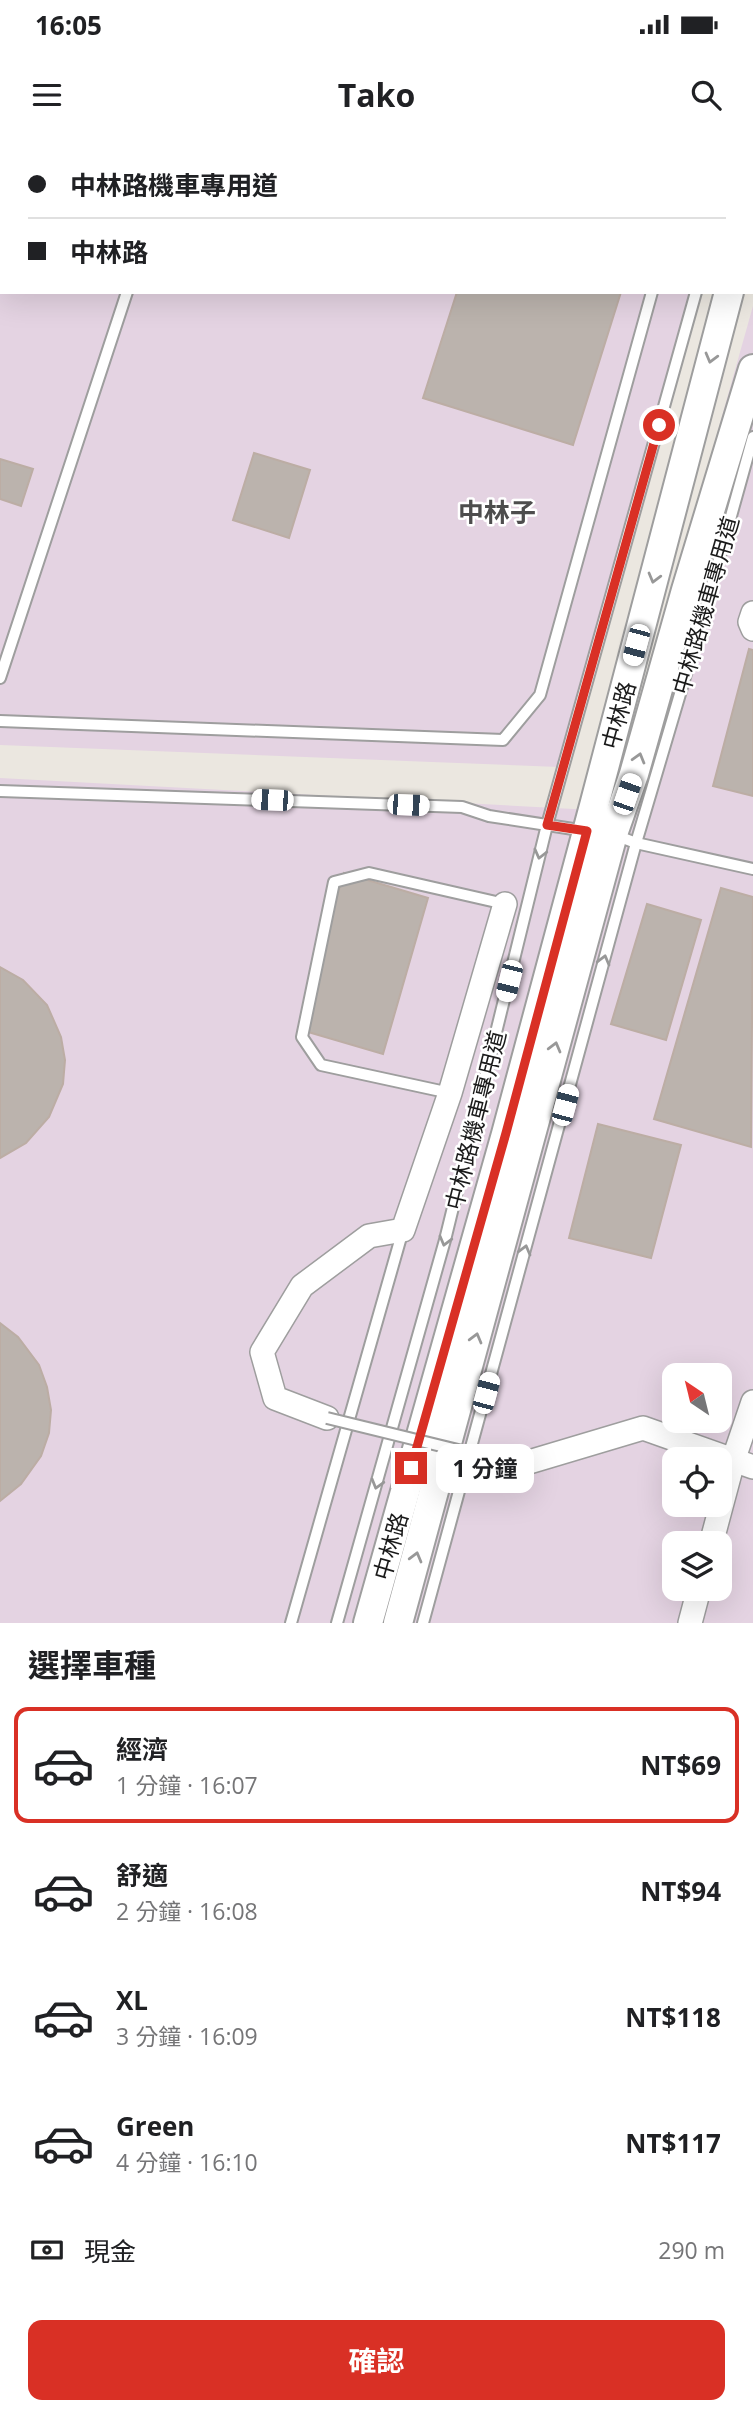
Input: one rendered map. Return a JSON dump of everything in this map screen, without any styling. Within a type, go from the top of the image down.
[{"type":"street","name":"中林路","points":[[368,1623],[498,1160],[612,836],[729,294]]},
{"type":"street","points":[[398,1623],[612,836],[634,774],[753,369]]},
{"type":"street","points":[[753,613],[750,622],[753,629]]},
{"type":"street","points":[[327,1418],[275,1398],[262,1352],[302,1286],[369,1236],[403,1230],[450,1093],[505,904]]},
{"type":"street","points":[[716,1531],[743,1463],[753,1402]]},
{"type":"street","points":[[519,1465],[643,1428],[743,1463]]},
{"type":"street","points":[[690,1623],[696,1601]]},
{"type":"lane","points":[[0,678],[126,294]]},
{"type":"lane","points":[[0,721],[503,740],[540,695],[651,294]]},
{"type":"lane","name":"中林路機車專用道","points":[[337,1623],[446,1240],[547,825],[695,294]]},
{"type":"lane","name":"中林路機車專用道","points":[[423,1623],[612,836],[706,606],[753,437]]},
{"type":"lane","points":[[0,791],[462,807],[489,816],[612,836],[753,869]]},
{"type":"lane","points":[[450,1093],[321,1065],[302,1037],[334,882],[369,873],[505,904]]},
{"type":"lane","points":[[291,1623],[403,1230]]},
{"type":"lane","points":[[327,1418],[519,1465]]},
{"type":"shaded area","points":[[0,294],[694,294],[559,767],[0,745]]},
{"type":"shaded area","points":[[753,306],[753,1623],[0,1623],[0,778],[611,811]]},
{"type":"building","points":[[456,294],[620,294],[573,445],[423,398]]},
{"type":"building","points":[[254,453],[310,470],[289,538],[233,520]]},
{"type":"building","points":[[0,459],[33,469],[21,506],[0,499]]},
{"type":"building","points":[[749,649],[753,650],[753,796],[713,786]]},
{"type":"building","points":[[344,873],[428,898],[383,1054],[298,1029]]},
{"type":"building","points":[[721,888],[753,897],[751,1147],[654,1119]]},
{"type":"building","points":[[647,904],[701,920],[666,1040],[611,1024]]},
{"type":"building","points":[[0,967],[23,980],[47,1005],[61,1037],[65,1060],[63,1084],[49,1117],[26,1143],[0,1158]]},
{"type":"building","points":[[598,1124],[681,1145],[651,1258],[569,1238]]},
{"type":"building","points":[[0,1323],[18,1337],[39,1365],[51,1410],[49,1433],[41,1456],[21,1484],[0,1501]]},
{"type":"district","name":"中林子","points":[[497,512]]},
{"type":"route","points":[[411,1468],[506,1133],[587,831],[547,825],[659,425]]}]
